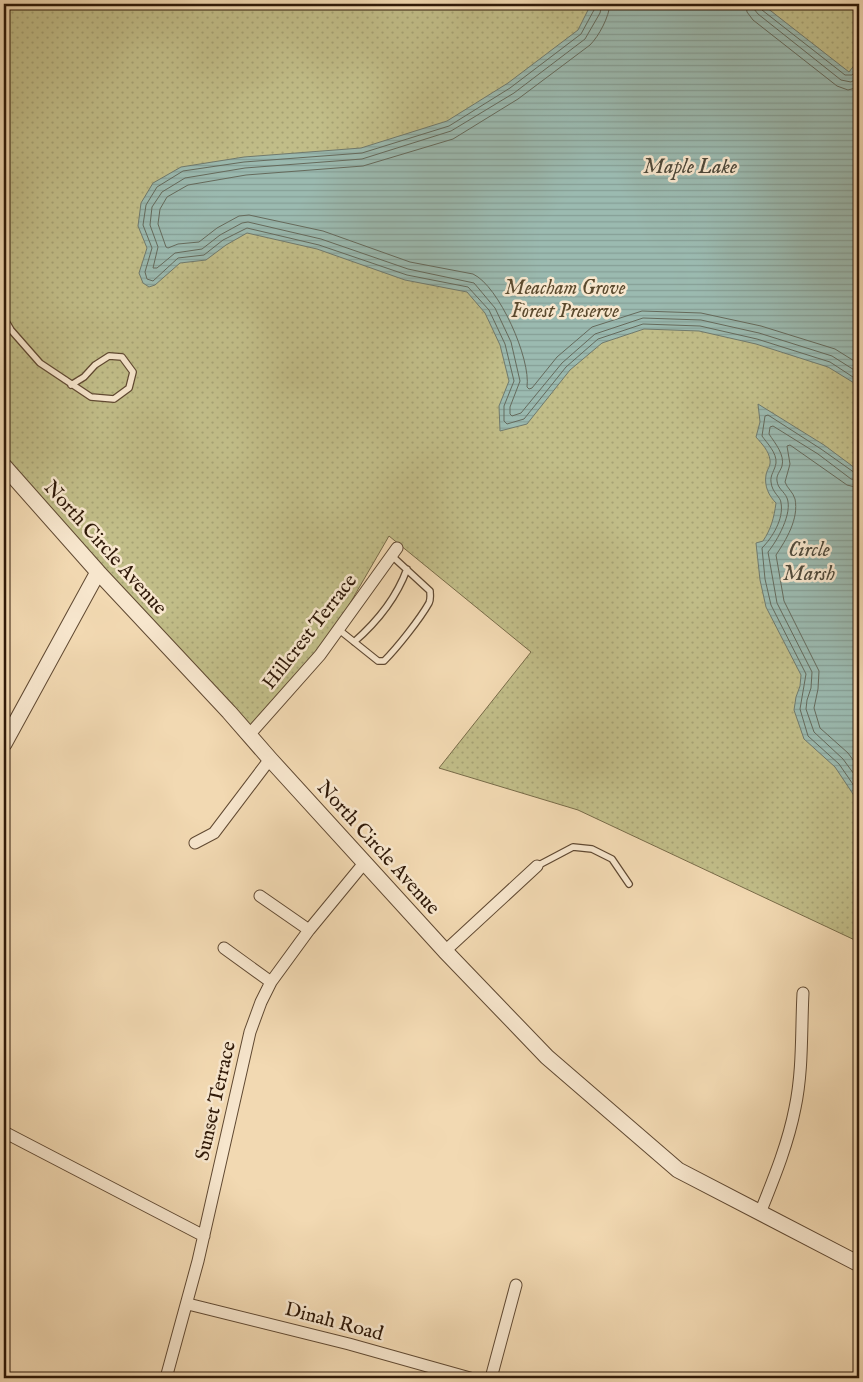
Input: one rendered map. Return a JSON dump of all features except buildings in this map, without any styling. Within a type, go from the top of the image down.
[{"type":"street","name":"North Circle Avenue","points":[[4,466],[98,572],[445,951],[547,1057],[678,1170],[859,1264]]},
{"type":"street","name":"Hillcrest Terrace","points":[[249,735],[320,655],[395,552]]},
{"type":"street","points":[[4,741],[98,572]]},
{"type":"street","points":[[196,843],[214,833],[270,760]]},
{"type":"street","name":"Sunset Terrace","points":[[166,1378],[188,1304],[250,1032],[261,1002],[271,982],[309,930],[365,862]]},
{"type":"street","points":[[445,951],[537,866]]},
{"type":"street","points":[[260,896],[309,930]]},
{"type":"street","points":[[224,948],[271,982]]},
{"type":"street","points":[[760,1213],[779,1164],[795,1106],[800,1070],[803,993]]},
{"type":"street","points":[[4,1132],[204,1236]]},
{"type":"street","points":[[491,1378],[516,1285]]},
{"type":"street","name":"Dinah Road","points":[[188,1304],[350,1344],[470,1378]]},
{"type":"lane","points":[[4,318],[11,330],[40,363],[72,386],[91,397],[114,399],[129,388],[133,372],[122,358],[108,356],[72,386]]},
{"type":"lane","points":[[338,629],[378,661],[384,661],[411,628],[430,601],[430,591],[407,569],[395,552]]},
{"type":"lane","points":[[354,642],[373,626],[400,588],[407,569]]},
{"type":"lane","points":[[537,866],[573,847],[592,849],[612,860],[629,884]]},
{"type":"green space","name":"Meacham Grove Forest Preserve","points":[[4,4],[859,4],[859,942],[578,810],[439,768],[531,652],[389,536],[320,655],[249,735],[4,465]]},
{"type":"water","name":"Maple Lake","points":[[591,4],[762,4],[849,72],[859,59],[859,386],[828,367],[756,344],[699,331],[644,329],[602,343],[570,370],[527,424],[500,431],[499,406],[509,381],[500,345],[485,313],[467,292],[405,280],[317,249],[247,233],[226,245],[206,260],[180,263],[155,285],[149,287],[143,283],[139,273],[147,248],[138,226],[141,203],[153,183],[181,167],[244,157],[361,148],[447,121],[508,83],[578,30]]},
{"type":"water","name":"Circle Marsh","points":[[758,404],[824,445],[859,471],[859,803],[835,767],[804,739],[794,710],[801,675],[766,607],[760,580],[756,543],[763,541],[768,532],[776,503],[766,487],[766,475],[770,460],[765,448],[756,437],[760,422]]}]
